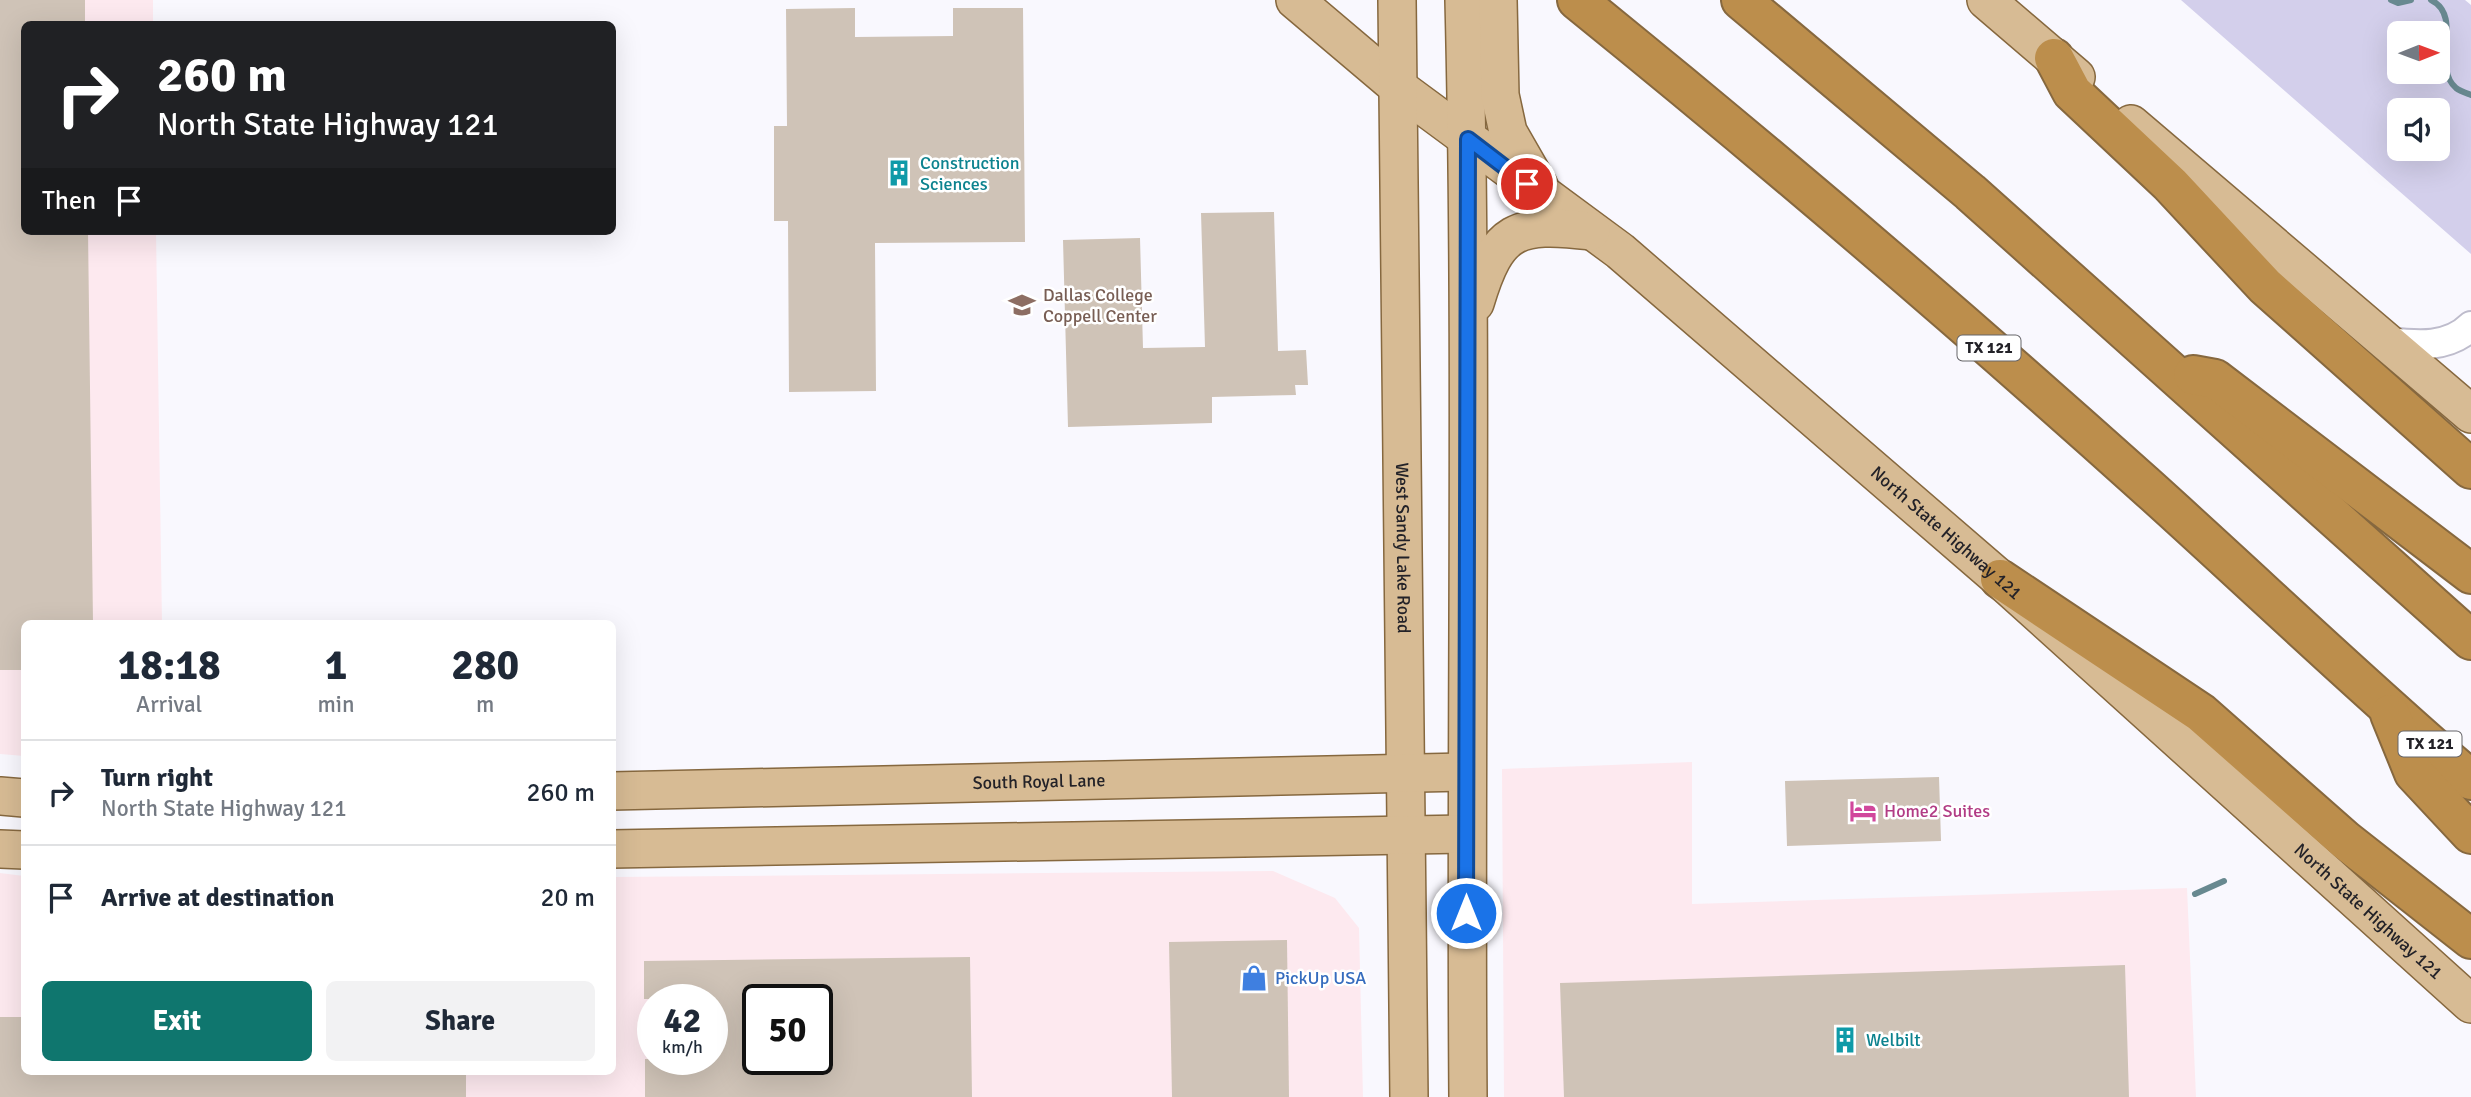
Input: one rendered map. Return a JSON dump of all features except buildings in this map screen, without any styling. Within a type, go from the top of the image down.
[{"type":"highway","name":"TX 121","points":[[1577,0],[1911,279],[2144,484],[2388,709],[2471,780]]},
{"type":"highway","points":[[1741,0],[1970,192],[2471,640]]},
{"type":"highway","points":[[2054,58],[2073,92],[2170,184],[2265,286],[2471,469]]},
{"type":"highway","points":[[2170,371],[2215,379],[2471,574]]},
{"type":"highway","points":[[2000,579],[2201,713],[2344,840],[2471,939]]},
{"type":"highway","points":[[2388,709],[2414,773],[2471,834]]},
{"type":"main road","name":"North State Highway 121","points":[[1295,0],[1399,88],[1631,261],[2000,579],[2471,1004]]},
{"type":"main road","name":"West Sandy Lake Road","points":[[1397,0],[1409,1097]]},
{"type":"main road","points":[[1464,0],[1468,139],[1465,772],[1468,1097]]},
{"type":"main road","points":[[1498,0],[1500,95],[1508,132],[1546,199]]},
{"type":"main road","points":[[1986,0],[2471,414]]},
{"type":"main road","points":[[1467,331],[1487,263],[1502,245],[1519,232],[1553,226],[1591,230]]},
{"type":"main road","name":"South Royal Lane","points":[[616,791],[1465,772]]},
{"type":"main road","points":[[0,796],[21,798]]},
{"type":"main road","points":[[616,849],[1466,834]]},
{"type":"main road","points":[[0,849],[21,850]]},
{"type":"street","points":[[2386,342],[2428,345],[2462,334],[2471,326]]},
{"type":"shaded area","points":[[0,0],[153,0],[153,21],[21,21],[21,235],[156,235],[162,620],[21,620],[21,756],[0,754]]},
{"type":"shaded area","points":[[2181,0],[2465,0],[2471,5],[2471,254]]},
{"type":"shaded area","points":[[1692,762],[1692,904],[2187,888],[2196,1097],[1504,1097],[1502,769]]},
{"type":"shaded area","points":[[1273,871],[1335,898],[1359,928],[1363,1097],[0,1097],[0,873],[21,876],[21,1075],[616,1075],[616,877]]},
{"type":"waterway","points":[[2391,0],[2398,3],[2411,0]]},
{"type":"waterway","points":[[2431,0],[2441,8],[2445,18],[2446,68],[2449,79],[2456,88],[2471,95]]},
{"type":"waterway","points":[[2195,894],[2224,881]]},
{"type":"place","name":"Construction Sciences","points":[[899,173]]},
{"type":"place","name":"Dallas College Coppell Center","points":[[1022,305]]},
{"type":"place","name":"Home2 Suites","points":[[1863,811]]},
{"type":"place","name":"PickUp USA","points":[[1254,978]]},
{"type":"place","name":"Welbilt","points":[[1845,1040]]},
{"type":"route","points":[[1466,913],[1468,139],[1527,184]]}]
